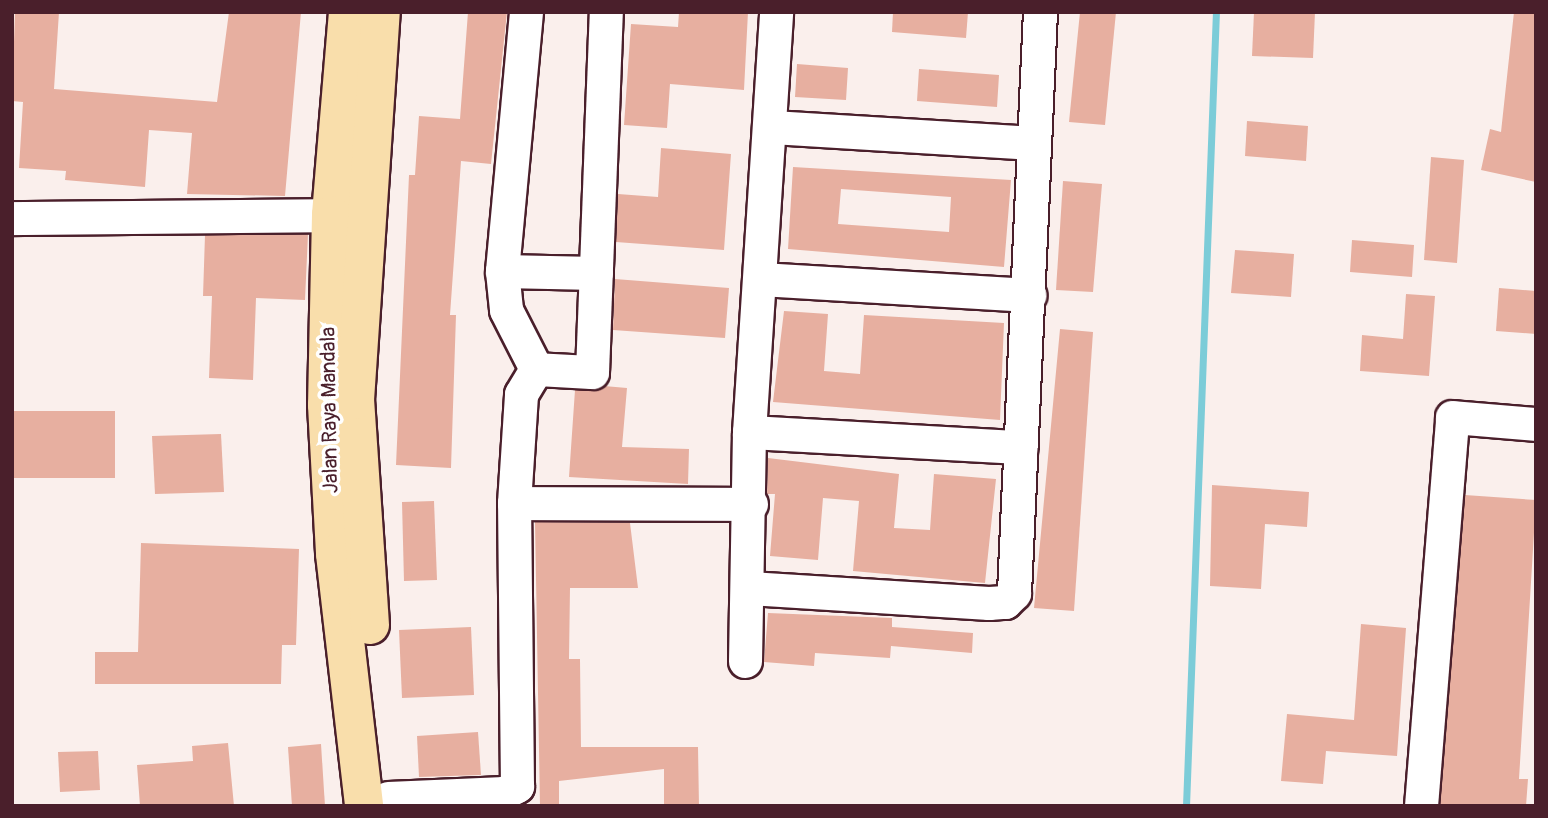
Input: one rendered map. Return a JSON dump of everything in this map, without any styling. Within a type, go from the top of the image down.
[{"type":"highway","name":"Jalan Raya Mandala","points":[[348,12],[362,53],[355,400],[361,543],[381,803]]},
{"type":"highway","name":"Jalan Raya Mandala","points":[[381,12],[362,53],[331,215],[327,405],[334,540],[381,803]]},
{"type":"street","points":[[526,12],[502,271],[506,310],[536,369]]},
{"type":"street","points":[[536,369],[592,372],[606,12]]},
{"type":"street","points":[[745,662],[751,504],[749,432],[772,127],[776,12]]},
{"type":"street","points":[[749,588],[1005,602],[1016,578],[1040,12]]},
{"type":"street","points":[[772,127],[1034,143]]},
{"type":"street","points":[[12,218],[331,215]]},
{"type":"street","points":[[502,271],[596,273]]},
{"type":"street","points":[[760,279],[1030,295]]},
{"type":"street","points":[[381,803],[504,793],[517,786],[514,503],[521,394],[536,369]]},
{"type":"street","points":[[1421,806],[1452,417],[1536,424]]},
{"type":"street","points":[[749,432],[1021,447]]},
{"type":"street","points":[[514,503],[751,504]]},
{"type":"building","points":[[15,12],[59,12],[54,89],[217,102],[229,12],[301,12],[285,196],[187,194],[192,133],[149,130],[145,187],[65,180],[66,171],[19,168],[23,102],[12,101]]},
{"type":"building","points":[[468,12],[507,12],[491,164],[461,161],[450,315],[456,315],[451,468],[396,465],[409,175],[415,175],[419,116],[460,119]]},
{"type":"building","points":[[679,12],[748,12],[744,90],[670,84],[667,128],[624,125],[631,24],[678,27]]},
{"type":"building","points":[[893,12],[968,12],[966,38],[892,32]]},
{"type":"building","points":[[1080,12],[1116,12],[1105,125],[1069,122]]},
{"type":"building","points":[[1254,12],[1315,12],[1313,58],[1252,56]]},
{"type":"building","points":[[1514,12],[1536,12],[1536,182],[1481,170],[1490,129],[1501,132]]},
{"type":"building","points":[[797,64],[848,68],[846,100],[795,97]]},
{"type":"building","points":[[919,69],[999,75],[997,107],[917,101]]},
{"type":"building","points":[[1247,121],[1308,126],[1306,161],[1245,156]]},
{"type":"building","points":[[661,148],[731,154],[724,250],[616,242],[618,194],[658,197]]},
{"type":"building","points":[[1431,157],[1464,160],[1457,263],[1424,260]]},
{"type":"building","points":[[793,167],[1011,180],[1004,267],[788,249]],"holes":[[[841,189],[951,197],[949,232],[838,224]]]},
{"type":"building","points":[[1063,181],[1102,184],[1093,292],[1056,290]]},
{"type":"building","points":[[308,234],[305,300],[256,298],[253,380],[209,378],[212,296],[203,296],[205,235]]},
{"type":"building","points":[[1352,240],[1414,245],[1412,277],[1350,272]]},
{"type":"building","points":[[1235,250],[1294,254],[1291,297],[1231,293]]},
{"type":"building","points":[[615,279],[729,288],[725,338],[613,330]]},
{"type":"building","points":[[1499,288],[1536,291],[1536,334],[1496,331]]},
{"type":"building","points":[[1406,294],[1435,296],[1429,376],[1360,371],[1362,335],[1403,339]]},
{"type":"building","points":[[784,311],[828,314],[824,371],[860,374],[864,315],[1004,323],[1000,420],[773,402]]},
{"type":"building","points":[[1060,329],[1093,332],[1074,611],[1034,608]]},
{"type":"building","points":[[604,386],[627,388],[622,447],[689,449],[688,484],[569,477],[575,390]]},
{"type":"building","points":[[12,411],[115,411],[115,478],[12,478]]},
{"type":"building","points":[[221,434],[224,492],[155,494],[152,436]]},
{"type":"building","points":[[768,458],[899,474],[894,528],[930,530],[934,474],[996,479],[985,583],[853,571],[859,501],[823,498],[818,560],[770,556],[775,494],[767,494]]},
{"type":"building","points":[[1212,485],[1309,492],[1307,527],[1265,524],[1261,589],[1210,586]]},
{"type":"building","points":[[1465,495],[1536,500],[1519,779],[1528,779],[1526,806],[1440,806]]},
{"type":"building","points":[[434,501],[437,580],[404,581],[402,502]]},
{"type":"building","points":[[535,522],[630,523],[638,588],[570,588],[569,659],[580,659],[581,747],[698,747],[699,806],[664,806],[664,769],[559,781],[559,806],[540,806]]},
{"type":"building","points":[[141,543],[299,549],[296,645],[282,645],[281,684],[95,684],[95,652],[138,652]]},
{"type":"building","points":[[768,613],[892,618],[892,627],[973,633],[972,653],[891,646],[890,658],[815,653],[814,666],[764,662]]},
{"type":"building","points":[[1361,624],[1406,628],[1397,756],[1326,751],[1323,784],[1281,781],[1287,714],[1354,720]]},
{"type":"building","points":[[471,627],[474,695],[402,698],[399,630]]},
{"type":"building","points":[[478,732],[481,775],[419,777],[417,736]]},
{"type":"building","points":[[228,743],[234,806],[140,806],[137,765],[193,761],[192,746]]},
{"type":"building","points":[[321,744],[325,806],[292,806],[288,747]]},
{"type":"building","points":[[98,751],[100,790],[60,792],[58,752]]},
{"type":"waterway","points":[[1186,806],[1216,12]]}]
